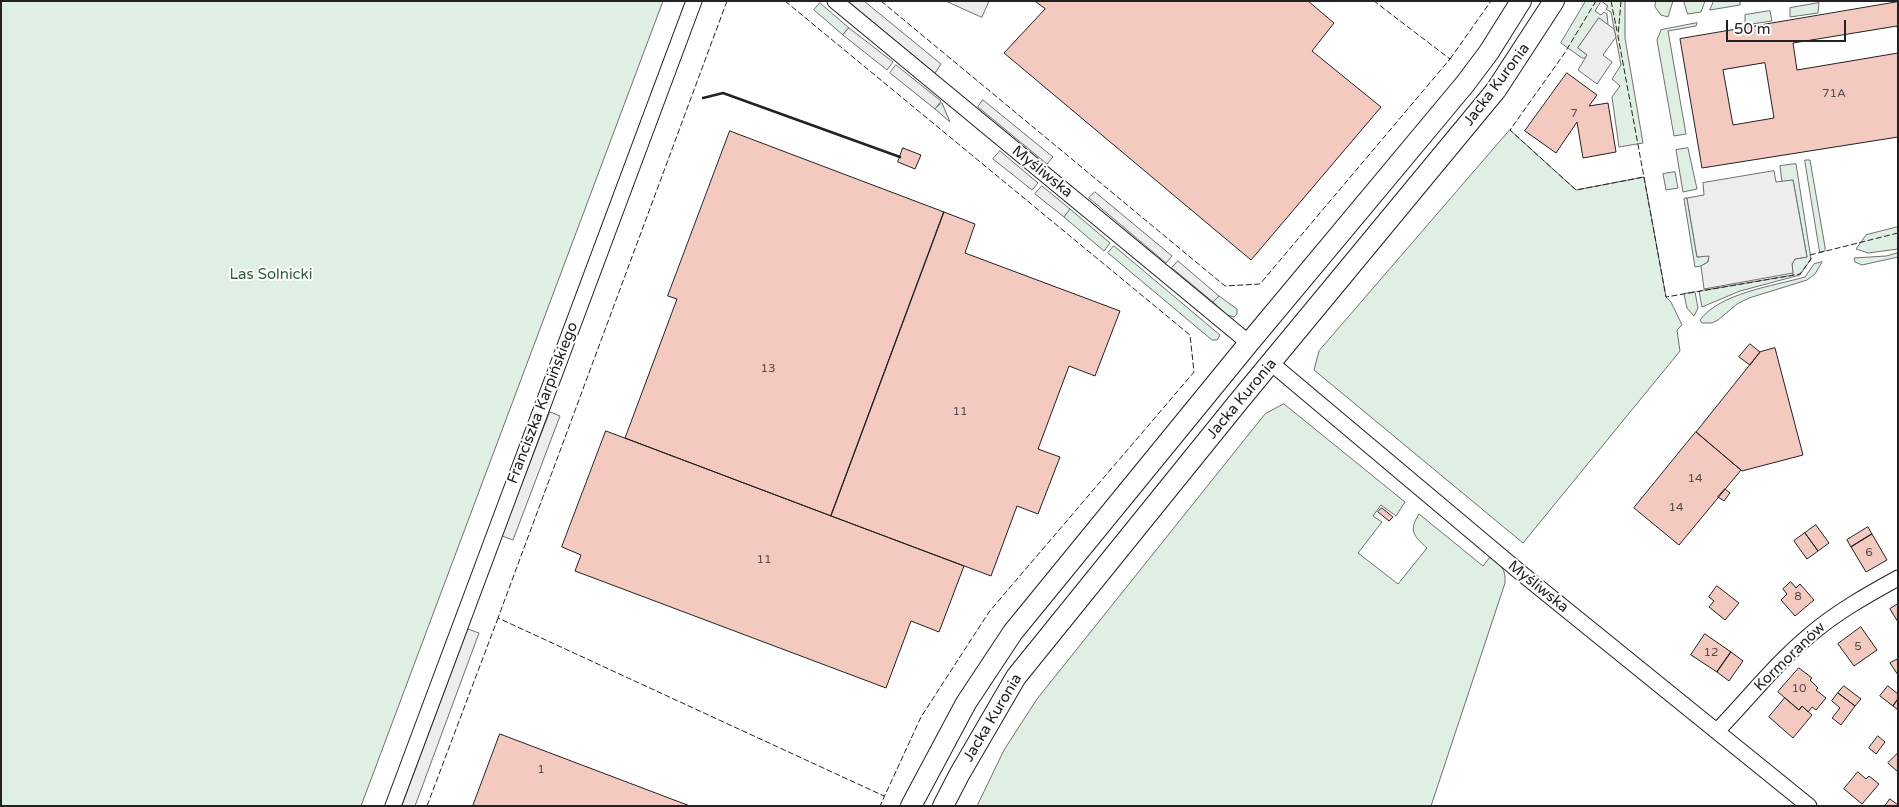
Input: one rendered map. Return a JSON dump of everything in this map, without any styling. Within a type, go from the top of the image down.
[{"type":"main road","name":"Jacka Kuronia","points":[[911,806],[966,703],[1012,632],[1465,84],[1489,52],[1522,1]]},
{"type":"main road","name":"Jacka Kuronia","points":[[944,806],[959,775],[1016,677],[1496,90],[1554,1]]},
{"type":"main road","points":[[1249,343],[1271,363]]},
{"type":"street","name":"Franciszka Karpińskiego","points":[[393,806],[694,1]]},
{"type":"street","name":"Myśliwska","points":[[835,1],[1249,343]]},
{"type":"street","name":"Myśliwska","points":[[1271,363],[1521,573],[1809,806]]},
{"type":"street","name":"Kormoranów","points":[[1717,731],[1792,651],[1811,634],[1855,602],[1898,578]]},
{"type":"green space","name":"Las Solnicki","points":[[1,1],[663,1],[361,806],[1,806]]},
{"type":"green space","points":[[1586,1],[1601,1],[1595,11],[1601,15],[1604,12],[1607,14],[1608,25],[1599,19],[1578,48],[1587,55],[1585,58],[1582,58],[1561,43]]},
{"type":"green space","points":[[1601,1],[1625,1],[1625,38],[1643,143],[1619,147],[1612,97],[1620,86],[1612,79],[1621,65],[1611,12],[1606,9],[1608,6]]},
{"type":"green space","points":[[1656,1],[1673,1],[1668,17],[1661,15],[1655,7]]},
{"type":"green space","points":[[1684,1],[1705,1],[1701,12],[1688,14]]},
{"type":"green space","points":[[1714,1],[1740,1],[1740,5],[1710,10]]},
{"type":"green space","points":[[820,3],[849,28],[843,35],[814,10]]},
{"type":"green space","points":[[1819,3],[1818,13],[1790,17],[1790,8]]},
{"type":"green space","points":[[1770,11],[1772,21],[1745,25],[1745,15]]},
{"type":"green space","points":[[1697,23],[1696,26],[1668,31],[1686,134],[1674,136],[1657,40],[1661,30]]},
{"type":"green space","points":[[942,103],[950,122],[935,109]]},
{"type":"green space","points":[[1510,130],[1576,190],[1644,177],[1666,297],[1671,302],[1682,325],[1677,330],[1680,351],[1523,543],[1314,370],[1319,351]]},
{"type":"green space","points":[[1688,148],[1697,189],[1683,192],[1676,150]]},
{"type":"green space","points":[[1805,160],[1810,160],[1825,247],[1825,251],[1820,252]]},
{"type":"green space","points":[[1796,164],[1811,259],[1800,275],[1740,291],[1702,307],[1699,291],[1793,275],[1792,264],[1795,259],[1807,257],[1793,180],[1782,182],[1780,166]]},
{"type":"green space","points":[[1675,172],[1678,188],[1666,190],[1663,174]]},
{"type":"green space","points":[[1687,198],[1697,257],[1709,255],[1708,262],[1695,267],[1684,199]]},
{"type":"green space","points":[[1070,209],[1110,243],[1104,251],[1064,217]]},
{"type":"green space","points":[[1898,227],[1898,249],[1868,253],[1856,249],[1866,235]]},
{"type":"green space","points":[[1114,246],[1220,335],[1217,340],[1212,340],[1108,253]]},
{"type":"green space","points":[[1898,253],[1898,257],[1862,265],[1855,262],[1854,258],[1886,256]]},
{"type":"green space","points":[[1822,262],[1815,274],[1807,280],[1749,298],[1737,304],[1712,323],[1702,323],[1700,320],[1720,303],[1763,287],[1805,277],[1814,264]]},
{"type":"green space","points":[[1695,292],[1698,308],[1694,316],[1687,308],[1684,294]]},
{"type":"green space","points":[[1219,296],[1237,309],[1237,314],[1234,317],[1227,315],[1213,302]]},
{"type":"green space","points":[[1284,404],[1405,502],[1396,516],[1381,505],[1373,516],[1382,522],[1358,553],[1398,584],[1427,548],[1416,536],[1413,529],[1419,514],[1483,566],[1490,557],[1504,571],[1505,583],[1431,806],[977,806],[1004,750],[1037,699],[1265,414]]},
{"type":"shaded area","points":[[848,1],[864,1],[941,64],[935,73]]},
{"type":"shaded area","points":[[946,1],[989,1],[982,17]]},
{"type":"shaded area","points":[[1599,18],[1614,29],[1616,37],[1603,55],[1612,62],[1597,84],[1578,70],[1587,55],[1578,48]]},
{"type":"shaded area","points":[[849,28],[893,62],[887,70],[843,35]]},
{"type":"shaded area","points":[[896,65],[941,101],[935,109],[890,73]]},
{"type":"shaded area","points":[[983,100],[1053,157],[1047,164],[978,107]]},
{"type":"shaded area","points":[[1000,151],[1038,183],[1032,190],[993,159]]},
{"type":"shaded area","points":[[1774,171],[1776,182],[1793,180],[1807,257],[1795,259],[1792,264],[1793,273],[1704,289],[1701,266],[1708,262],[1709,256],[1697,257],[1687,198],[1704,195],[1703,183]]},
{"type":"shaded area","points":[[1042,186],[1070,209],[1064,217],[1035,194]]},
{"type":"shaded area","points":[[1095,192],[1172,256],[1166,263],[1089,198]]},
{"type":"shaded area","points":[[1178,261],[1219,296],[1213,302],[1172,268]]},
{"type":"shaded area","points":[[550,412],[560,416],[513,540],[502,536]]},
{"type":"shaded area","points":[[468,629],[479,633],[415,806],[402,806]]},
{"type":"building","points":[[1035,1],[1308,1],[1334,23],[1312,51],[1381,107],[1251,260],[1004,53],[1045,9]]},
{"type":"building","points":[[1898,2],[1898,32],[1897,26],[1793,43],[1797,70],[1898,53],[1898,137],[1702,168],[1680,39]],"holes":[[[1765,63],[1774,118],[1733,125],[1723,70]]]},
{"type":"building","points":[[1567,73],[1597,95],[1589,106],[1608,103],[1616,152],[1583,158],[1577,122],[1556,153],[1525,131]]},
{"type":"building","points":[[730,131],[944,212],[831,516],[625,438],[677,299],[668,296]]},
{"type":"building","points":[[903,148],[921,155],[915,169],[898,162]]},
{"type":"building","points":[[944,212],[975,224],[965,253],[1120,311],[1095,376],[1069,366],[1038,449],[1060,457],[1038,514],[1017,506],[991,576],[831,516]]},
{"type":"building","points":[[1750,344],[1760,352],[1750,365],[1739,357]]},
{"type":"building","points":[[1775,348],[1803,455],[1742,471],[1696,432],[1760,352]]},
{"type":"building","points":[[606,431],[964,566],[939,632],[911,621],[886,688],[575,571],[581,555],[562,547]]},
{"type":"building","points":[[1696,432],[1741,470],[1679,545],[1634,508]]},
{"type":"building","points":[[1725,489],[1730,493],[1724,501],[1718,497]]},
{"type":"building","points":[[1382,508],[1393,517],[1389,521],[1378,512]]},
{"type":"building","points":[[1816,525],[1829,543],[1818,551],[1805,533]]},
{"type":"building","points":[[1868,527],[1872,534],[1851,547],[1847,540]]},
{"type":"building","points":[[1805,533],[1818,551],[1807,559],[1794,541]]},
{"type":"building","points":[[1872,534],[1887,560],[1866,572],[1851,547]]},
{"type":"building","points":[[1791,582],[1796,588],[1800,584],[1814,600],[1795,616],[1781,600],[1787,594],[1783,589]]},
{"type":"building","points":[[1717,586],[1739,603],[1725,620],[1709,607],[1714,601],[1709,597]]},
{"type":"building","points":[[1898,604],[1898,622],[1890,609]]},
{"type":"building","points":[[1861,627],[1877,650],[1854,666],[1838,644]]},
{"type":"building","points":[[1705,634],[1731,652],[1717,672],[1691,655]]},
{"type":"building","points":[[1731,652],[1743,661],[1729,681],[1717,672]]},
{"type":"building","points":[[1898,659],[1898,675],[1890,663]]},
{"type":"building","points":[[1799,668],[1812,678],[1810,680],[1818,688],[1816,690],[1826,698],[1816,710],[1812,707],[1808,712],[1802,706],[1799,710],[1778,692]]},
{"type":"building","points":[[1844,686],[1861,699],[1855,706],[1838,693]]},
{"type":"building","points":[[1888,686],[1898,694],[1898,699],[1893,706],[1880,696]]},
{"type":"building","points":[[1838,693],[1855,706],[1841,725],[1832,718],[1840,708],[1832,701]]},
{"type":"building","points":[[1785,698],[1799,710],[1802,706],[1812,715],[1793,738],[1769,717]]},
{"type":"building","points":[[1898,699],[1898,710],[1893,706]]},
{"type":"building","points":[[500,734],[690,806],[473,806]]},
{"type":"building","points":[[1878,736],[1885,742],[1876,754],[1869,748]]},
{"type":"building","points":[[1898,753],[1898,772],[1888,763]]},
{"type":"building","points":[[1858,772],[1866,779],[1869,776],[1879,784],[1862,804],[1844,789]]},
{"type":"building","points":[[1890,799],[1898,805],[1898,806],[1885,806]]},
{"type":"fence","points":[[727,1],[498,618],[884,796]]},
{"type":"fence","points":[[785,1],[1190,335],[1194,372],[989,612],[921,717],[880,806]]},
{"type":"fence","points":[[881,1],[1225,286],[1260,284],[1450,59],[1374,1]]},
{"type":"fence","points":[[1450,59],[1491,1]]},
{"type":"fence","points":[[1596,1],[1564,54],[1510,130],[1576,190],[1644,177]]},
{"type":"fence","points":[[1611,1],[1617,31]]},
{"type":"fence","points":[[1621,1],[1618,36],[1666,297],[1800,274],[1811,259],[1810,255],[1898,233]]},
{"type":"fence","points":[[427,806],[498,618]]},
{"type":"wall","points":[[703,98],[723,93],[900,157]]}]
